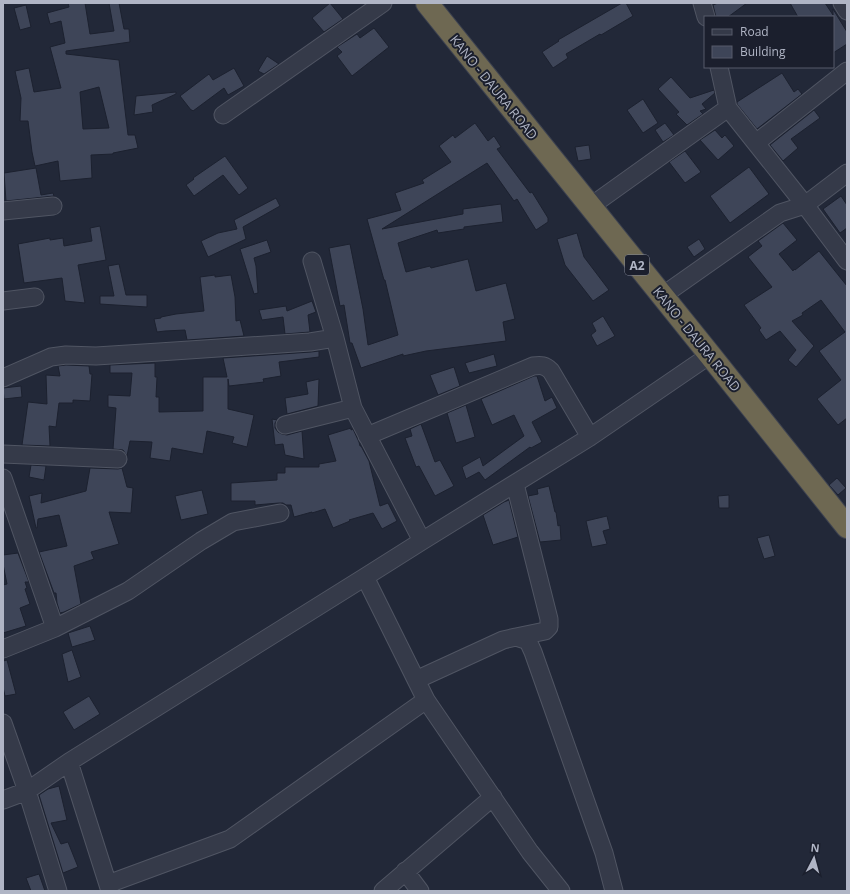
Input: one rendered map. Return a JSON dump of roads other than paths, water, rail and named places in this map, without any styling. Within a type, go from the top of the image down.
[{"type":"highway","name":"KANO - DAURA ROAD","points":[[427,3],[847,527]]},
{"type":"street","points":[[223,115],[383,3]]},
{"type":"street","points":[[702,3],[706,16]]},
{"type":"street","points":[[842,3],[847,11]]},
{"type":"street","points":[[719,68],[728,108],[805,205],[847,261]]},
{"type":"street","points":[[756,143],[847,71]]},
{"type":"street","points":[[590,206],[728,108]]},
{"type":"street","points":[[662,296],[780,214],[805,205],[847,173]]},
{"type":"street","points":[[3,211],[53,206]]},
{"type":"street","points":[[312,262],[335,338],[352,408],[422,541]]},
{"type":"street","points":[[3,301],[35,297]]},
{"type":"street","points":[[3,378],[51,357],[66,355],[96,356],[160,352],[310,342],[335,338]]},
{"type":"street","points":[[3,800],[27,791],[69,762],[590,437],[710,355]]},
{"type":"street","points":[[367,436],[533,366],[540,365],[551,371],[590,437]]},
{"type":"street","points":[[285,425],[352,408]]},
{"type":"street","points":[[3,454],[118,459]]},
{"type":"street","points":[[3,478],[55,628]]},
{"type":"street","points":[[416,680],[504,640],[545,631],[549,627],[549,619],[515,484]]},
{"type":"street","points":[[3,649],[55,628],[128,591],[201,541],[233,522],[280,513]]},
{"type":"street","points":[[365,578],[426,700],[530,852],[561,891]]},
{"type":"street","points":[[516,637],[528,641],[533,652],[604,853],[614,891]]},
{"type":"street","points":[[69,762],[109,888],[230,839],[426,700]]},
{"type":"street","points":[[3,723],[27,791],[58,891]]},
{"type":"street","points":[[382,891],[493,796]]},
{"type":"street","points":[[405,871],[420,891]]}]
